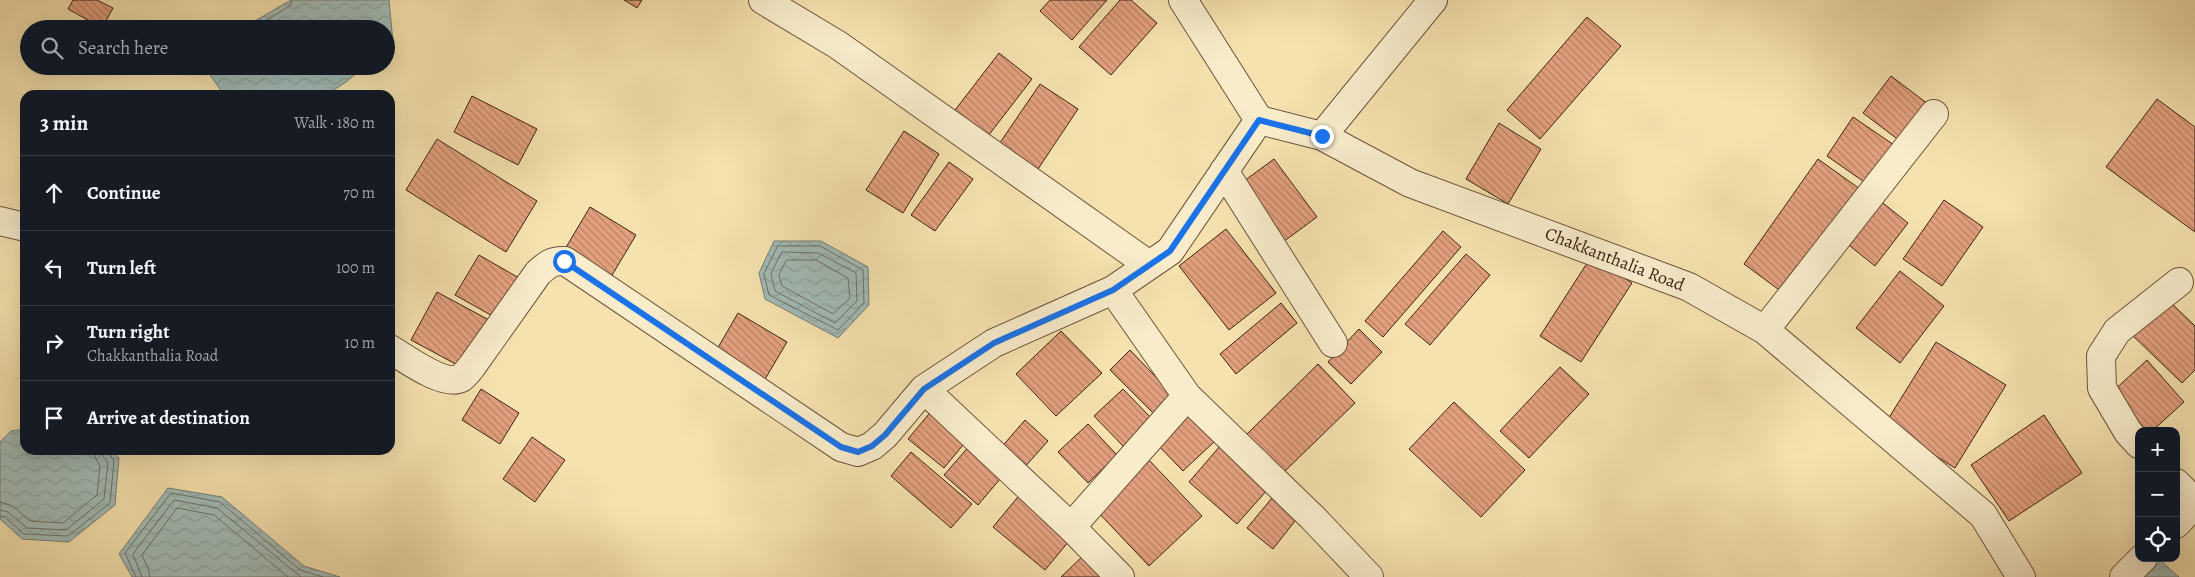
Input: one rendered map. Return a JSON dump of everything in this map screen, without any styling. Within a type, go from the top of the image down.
[{"type":"street","points":[[763,0],[838,45],[1149,264]]},
{"type":"street","points":[[395,352],[438,377],[450,380],[461,378],[472,366],[538,273],[547,264],[556,260],[564,261],[841,447],[858,452],[872,446],[885,435],[924,389],[994,343],[1113,290],[1170,251],[1259,120],[1183,0]]},
{"type":"street","points":[[1322,136],[1432,0]]},
{"type":"street","points":[[1765,330],[1934,114]]},
{"type":"street","name":"Chakkanthalia Road","points":[[1259,120],[1322,136],[1410,182],[1689,287],[1765,330],[1983,515],[2021,577]]},
{"type":"street","points":[[1224,171],[1333,343]]},
{"type":"street","points":[[0,221],[20,226]]},
{"type":"street","points":[[2135,440],[2128,432],[2102,388],[2101,356],[2117,331],[2178,282]]},
{"type":"street","points":[[1113,290],[1187,396],[1313,518],[1369,577]]},
{"type":"street","points":[[924,389],[1071,527],[1120,577]]},
{"type":"street","points":[[1071,527],[1187,396]]},
{"type":"street","points":[[2180,487],[2195,503],[2180,520]]},
{"type":"street","points":[[2124,577],[2139,562]]},
{"type":"water","points":[[291,0],[389,0],[391,20],[257,20]]},
{"type":"water","points":[[210,75],[354,75],[334,90],[221,90]]},
{"type":"water","points":[[774,241],[821,241],[868,267],[869,305],[838,338],[765,299],[759,273]]},
{"type":"water","points":[[20,430],[20,455],[116,455],[119,458],[115,505],[69,542],[22,539],[0,519],[0,442],[11,431]]},
{"type":"water","points":[[168,488],[222,497],[304,566],[340,577],[132,577],[119,554]]},
{"type":"water","points":[[2162,562],[2179,577],[2144,577]]},
{"type":"building","points":[[73,0],[97,0],[113,8],[106,20],[88,20],[68,9]]},
{"type":"building","points":[[624,0],[642,0],[637,8]]},
{"type":"building","points":[[1050,0],[1107,0],[1072,40],[1040,11]]},
{"type":"building","points":[[1120,0],[1131,0],[1157,23],[1111,75],[1079,47]]},
{"type":"building","points":[[1587,17],[1621,46],[1540,139],[1507,110]]},
{"type":"building","points":[[999,53],[1032,79],[985,140],[952,114]]},
{"type":"building","points":[[1891,76],[1928,104],[1900,141],[1863,113]]},
{"type":"building","points":[[1040,84],[1078,109],[1034,175],[995,150]]},
{"type":"building","points":[[472,96],[537,129],[518,165],[454,132]]},
{"type":"building","points":[[2157,99],[2195,127],[2195,232],[2106,167]]},
{"type":"building","points":[[1853,117],[1897,147],[1870,186],[1827,156]]},
{"type":"building","points":[[1499,123],[1541,149],[1508,204],[1466,179]]},
{"type":"building","points":[[904,131],[939,154],[903,213],[866,190]]},
{"type":"building","points":[[437,139],[537,201],[506,252],[406,190]]},
{"type":"building","points":[[1274,159],[1317,217],[1283,242],[1240,184]]},
{"type":"building","points":[[1818,159],[1860,189],[1786,295],[1744,264]]},
{"type":"building","points":[[949,162],[973,179],[935,231],[911,215]]},
{"type":"building","points":[[1874,196],[1908,223],[1875,266],[1840,238]]},
{"type":"building","points":[[1944,200],[1983,227],[1942,286],[1903,259]]},
{"type":"building","points":[[590,207],[636,235],[608,282],[562,254]]},
{"type":"building","points":[[1226,229],[1276,293],[1229,330],[1179,266]]},
{"type":"building","points":[[1443,231],[1461,247],[1383,337],[1365,321]]},
{"type":"building","points":[[1466,254],[1490,275],[1430,345],[1405,324]]},
{"type":"building","points":[[479,255],[519,278],[496,318],[455,295]]},
{"type":"building","points":[[1591,257],[1632,283],[1581,362],[1540,336]]},
{"type":"building","points":[[1900,271],[1944,306],[1900,363],[1856,328]]},
{"type":"building","points":[[437,292],[489,320],[463,368],[411,340]]},
{"type":"building","points":[[2165,297],[2195,326],[2195,370],[2182,383],[2130,333]]},
{"type":"building","points":[[1281,303],[1297,323],[1236,374],[1220,354]]},
{"type":"building","points":[[738,313],[787,342],[761,386],[712,358]]},
{"type":"building","points":[[1359,329],[1382,352],[1351,384],[1328,362]]},
{"type":"building","points":[[1061,331],[1102,373],[1056,416],[1016,374]]},
{"type":"building","points":[[1936,342],[2006,385],[1955,468],[1885,424]]},
{"type":"building","points":[[1130,350],[1172,394],[1153,413],[1110,370]]},
{"type":"building","points":[[2147,360],[2184,402],[2156,427],[2137,427],[2109,395]]},
{"type":"building","points":[[1318,364],[1355,403],[1282,474],[1245,436]]},
{"type":"building","points":[[1560,367],[1589,394],[1529,458],[1500,431]]},
{"type":"building","points":[[481,389],[519,413],[500,444],[462,420]]},
{"type":"building","points":[[1123,389],[1154,421],[1125,448],[1094,416]]},
{"type":"building","points":[[1454,402],[1525,470],[1481,517],[1409,449]]},
{"type":"building","points":[[933,409],[968,439],[944,468],[908,439]]},
{"type":"building","points":[[1185,409],[1215,441],[1183,471],[1153,440]]},
{"type":"building","points":[[2044,415],[2082,473],[2009,521],[1971,465]]},
{"type":"building","points":[[1025,420],[1048,441],[1022,470],[999,450]]},
{"type":"building","points":[[1088,424],[1117,455],[1088,483],[1058,452]]},
{"type":"building","points":[[532,437],[565,460],[535,502],[503,479]]},
{"type":"building","points":[[972,443],[1006,472],[978,505],[944,475]]},
{"type":"building","points":[[1221,445],[1269,488],[1237,524],[1189,482]]},
{"type":"building","points":[[911,452],[972,504],[951,528],[891,476]]},
{"type":"building","points":[[1148,459],[1202,516],[1149,566],[1096,510]]},
{"type":"building","points":[[1022,492],[1074,535],[1045,570],[993,527]]},
{"type":"building","points":[[1277,492],[1302,512],[1273,549],[1247,528]]},
{"type":"building","points":[[1087,552],[1110,577],[1061,577]]},
{"type":"route","points":[[564,261],[841,447],[858,452],[872,446],[885,435],[924,389],[994,343],[1113,290],[1170,251],[1259,120],[1322,136]]}]
